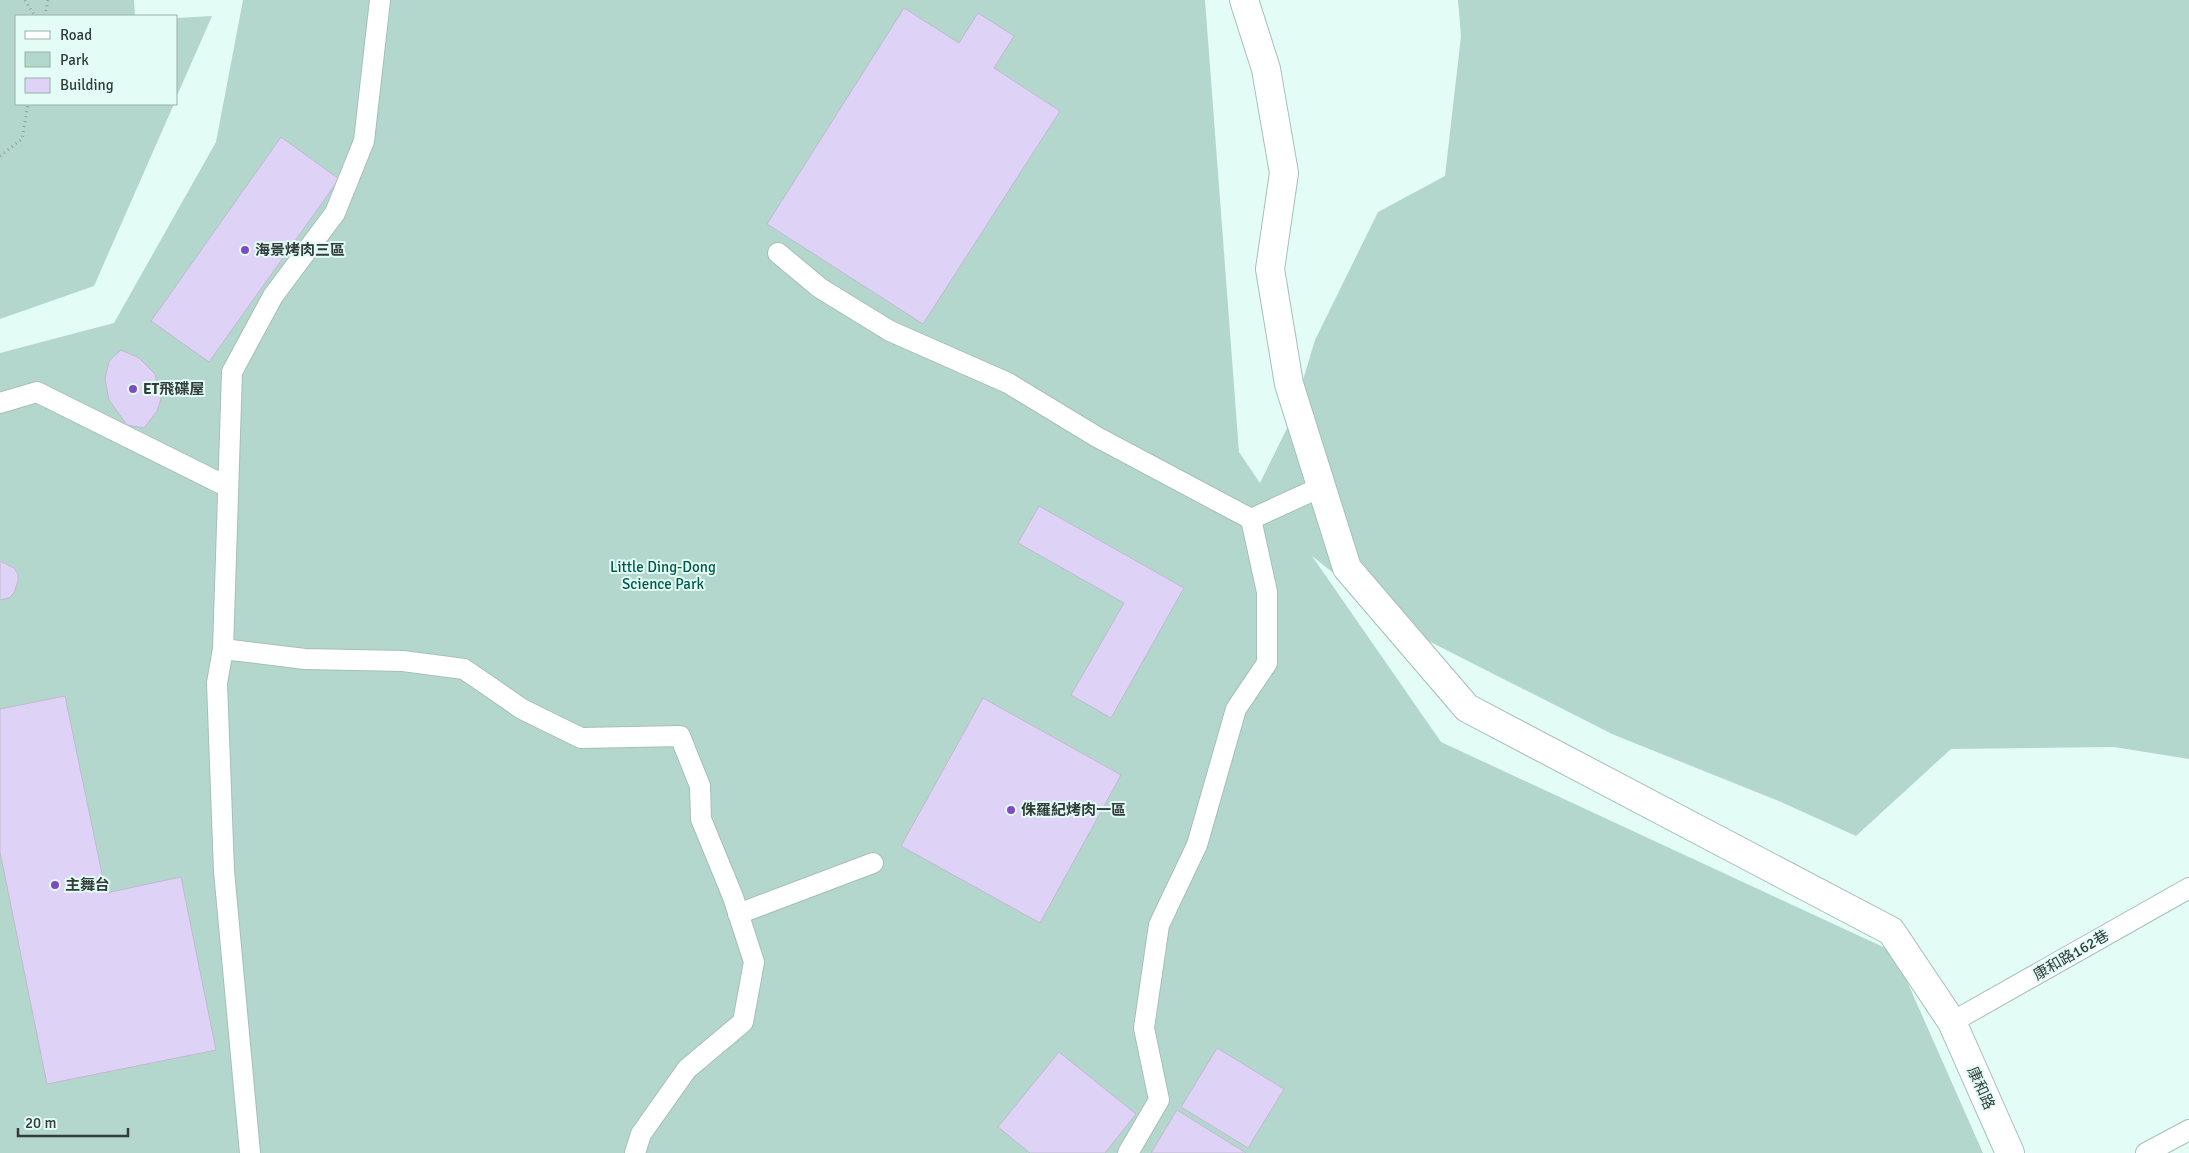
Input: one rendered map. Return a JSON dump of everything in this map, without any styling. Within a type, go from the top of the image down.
[{"type":"street","name":"康和路","points":[[1244,0],[1266,69],[1284,173],[1270,269],[1289,384],[1347,568],[1467,708],[1891,931],[1952,1022],[2010,1153]]},
{"type":"lane","points":[[250,1153],[224,871],[217,682],[223,649],[232,372],[273,296],[336,213],[364,140],[380,0]]},
{"type":"lane","points":[[778,253],[820,288],[890,331],[1008,383],[1097,437],[1251,519],[1267,592],[1267,663],[1236,710],[1197,845],[1159,925],[1144,1028],[1159,1100],[1128,1153]]},
{"type":"lane","points":[[0,403],[37,392],[228,487]]},
{"type":"lane","points":[[1251,519],[1321,487]]},
{"type":"lane","points":[[223,649],[305,659],[403,661],[464,669],[522,709],[581,738],[680,736],[700,786],[701,819],[738,914],[754,962],[743,1022],[687,1069],[641,1134],[635,1153]]},
{"type":"lane","points":[[738,914],[873,863]]},
{"type":"lane","name":"康和路162巷","points":[[1952,1022],[2189,888]]},
{"type":"lane","points":[[2146,1153],[2189,1130]]},
{"type":"path","points":[[25,0],[34,15]]},
{"type":"path","points":[[45,15],[48,0]]},
{"type":"path","points":[[0,156],[22,139],[28,105]]},
{"type":"green space","points":[[0,0],[134,0],[135,15],[15,15],[15,105],[174,105],[94,286],[0,319]]},
{"type":"green space","name":"Little Ding-Dong Science Park","points":[[243,0],[1205,0],[1239,452],[1260,483],[1291,420],[1315,340],[1378,212],[1445,176],[1461,36],[1458,0],[2189,0],[2189,759],[2114,747],[1951,749],[1856,836],[1781,802],[1612,734],[1401,627],[1312,556],[1441,742],[1894,952],[1983,1153],[0,1153],[0,353],[114,323],[216,142]]},
{"type":"green space","points":[[212,16],[178,93],[178,18]]},
{"type":"building","points":[[904,8],[959,43],[978,13],[1014,36],[994,68],[1060,111],[923,324],[767,224]]},
{"type":"building","name":"海景烤肉三區","points":[[281,137],[339,179],[209,362],[151,321]]},
{"type":"building","name":"ET飛碟屋","points":[[121,350],[139,358],[155,374],[161,399],[157,411],[144,428],[127,425],[109,400],[105,379],[109,361]]},
{"type":"building","points":[[1039,506],[1184,588],[1111,718],[1071,695],[1124,603],[1018,543]]},
{"type":"building","points":[[0,561],[14,568],[18,574],[18,581],[14,593],[9,598],[0,600]]},
{"type":"building","name":"主舞台","points":[[65,696],[106,893],[181,877],[216,1050],[47,1084],[0,852],[0,709]]},
{"type":"building","name":"侏羅紀烤肉一區","points":[[983,698],[1121,775],[1040,923],[901,846]]},
{"type":"building","points":[[1217,1048],[1284,1089],[1248,1148],[1181,1107]]},
{"type":"building","points":[[1059,1052],[1136,1114],[1105,1153],[1030,1153],[998,1127]]},
{"type":"building","points":[[1177,1110],[1246,1153],[1151,1153]]},
{"type":"place","name":"海景烤肉三區","points":[[245,250]]},
{"type":"place","name":"ET飛碟屋","points":[[133,389]]},
{"type":"place","name":"侏羅紀烤肉一區","points":[[1011,810]]},
{"type":"place","name":"主舞台","points":[[55,885]]}]
